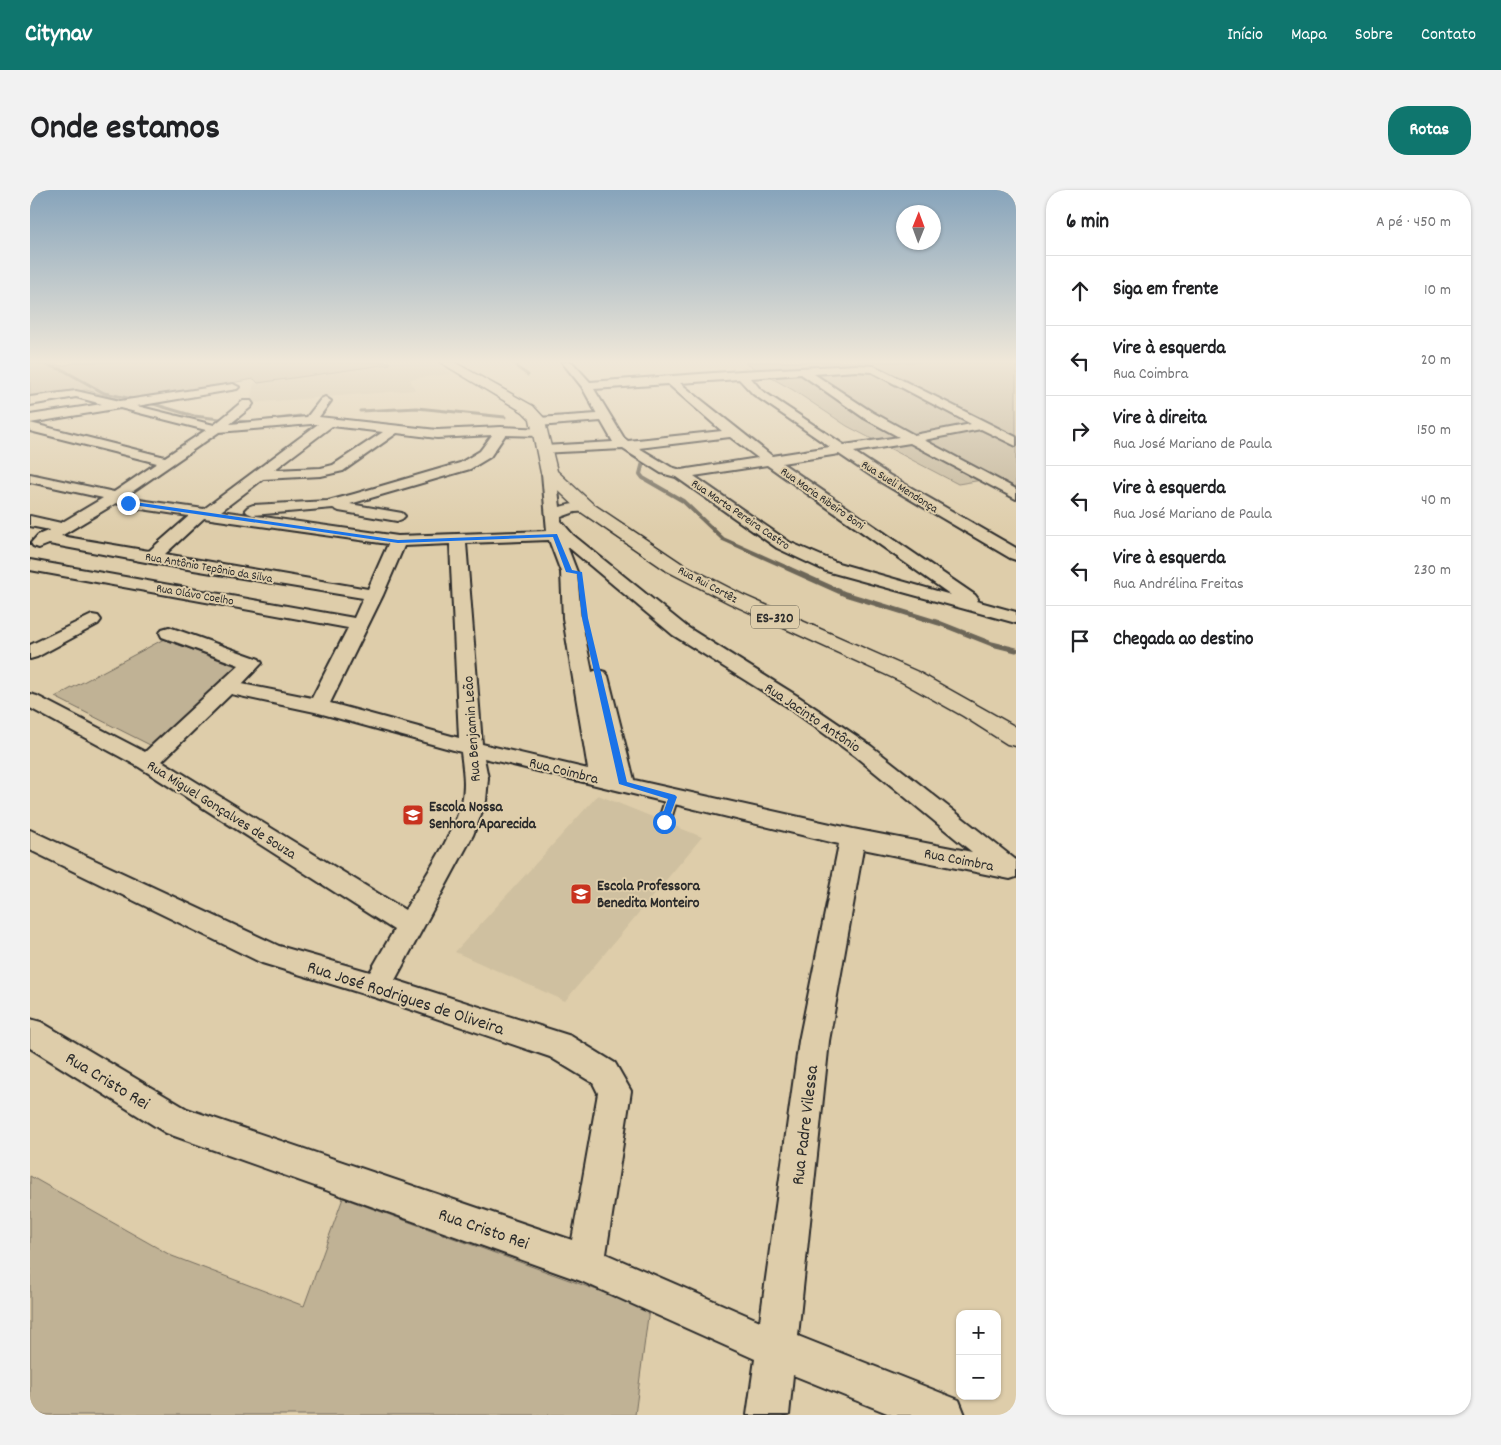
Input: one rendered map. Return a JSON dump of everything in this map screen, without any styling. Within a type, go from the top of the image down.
[{"type":"main road","points":[[537,419],[549,473]]},
{"type":"main road","name":"Rua Rui Cortêz","points":[[549,473],[588,508],[698,580],[910,677],[1016,738]]},
{"type":"street","points":[[180,419],[216,428],[311,420],[437,434],[501,431],[590,419]]},
{"type":"street","points":[[30,552],[44,538],[121,494],[227,419]]},
{"type":"street","name":"Rua Marta Pereira Castro","points":[[605,419],[619,440],[666,470],[681,474],[783,545],[832,567],[1015,619]]},
{"type":"street","name":"Rua Maria Ribeiro Boni","points":[[718,419],[770,460],[984,609]]},
{"type":"street","name":"Rua Sueli Mendonça","points":[[798,419],[884,478],[1016,555]]},
{"type":"street","points":[[875,419],[1016,495]]},
{"type":"street","points":[[972,419],[1016,442]]},
{"type":"street","points":[[151,558],[205,513],[260,475],[330,422]]},
{"type":"street","points":[[681,474],[911,439],[983,425]]},
{"type":"street","points":[[30,427],[168,462]]},
{"type":"street","points":[[260,475],[321,472],[338,468],[394,430]]},
{"type":"street","points":[[205,513],[328,505],[358,498],[465,466],[486,454],[501,431]]},
{"type":"street","points":[[544,450],[629,445],[733,432]]},
{"type":"street","points":[[30,465],[121,494],[128,503],[398,541],[559,529],[574,508],[588,508]]},
{"type":"street","points":[[549,473],[559,529],[574,572],[578,618],[612,782]]},
{"type":"street","points":[[30,478],[121,494]]},
{"type":"street","points":[[328,505],[397,516]]},
{"type":"street","points":[[30,522],[62,528]]},
{"type":"street","name":"Rua Jacinto Antônio","points":[[559,529],[604,570],[680,631],[792,701],[863,751],[1013,872]]},
{"type":"street","name":"Rua Antônio Tepônio da Silva","points":[[44,538],[374,595]]},
{"type":"street","name":"Rua Benjamin Leão","points":[[376,986],[461,835],[474,801],[476,778],[471,748],[458,538]]},
{"type":"street","points":[[318,706],[374,595],[398,541]]},
{"type":"street","name":"Rua Olávo Coelho","points":[[30,565],[359,624]]},
{"type":"street","points":[[574,572],[604,570]]},
{"type":"street","points":[[30,653],[92,620]]},
{"type":"street","points":[[147,762],[252,663],[169,633]]},
{"type":"street","name":"Rua Coimbra","points":[[227,687],[318,706],[471,748],[672,797],[1013,872]]},
{"type":"street","name":"Rua Miguel Gonçalves de Souza","points":[[30,700],[147,762],[410,927]]},
{"type":"street","name":"Rua Padre Vilessa","points":[[768,1415],[814,1041],[853,838]]},
{"type":"street","name":"Rua José Rodrigues de Oliveira","points":[[30,839],[272,955],[376,986],[560,1046],[604,1073],[615,1091],[586,1264]]},
{"type":"street","name":"Rua Cristo Rei","points":[[30,1032],[178,1122],[586,1264],[776,1348],[944,1415]]},
{"type":"lane","points":[[664,822],[672,797]]},
{"type":"shaded area","points":[[837,419],[1016,419],[1016,492],[982,480],[958,484]]},
{"type":"shaded area","points":[[164,639],[238,667],[152,746],[55,697]]},
{"type":"shaded area","name":"Escola Professora Benedita Monteiro","points":[[598,795],[702,837],[565,1001],[455,952]]},
{"type":"shaded area","points":[[30,1176],[172,1256],[304,1306],[343,1198],[649,1309],[635,1415],[30,1415]]},
{"type":"waterway","points":[[234,421],[253,422],[275,419]]},
{"type":"waterway","points":[[618,446],[631,454]]},
{"type":"waterway","points":[[629,453],[643,462],[640,474],[643,478],[683,501],[723,539],[790,569]]},
{"type":"waterway","points":[[787,568],[845,594],[939,623],[992,644],[1016,650]]},
{"type":"place","name":"Escola Nossa Senhora Aparecida","points":[[413,815]]},
{"type":"place","name":"Escola Professora Benedita Monteiro","points":[[581,894]]},
{"type":"route","points":[[128,503],[398,541],[555,535],[569,572],[579,572],[585,618],[623,784],[672,797],[664,822]]}]
